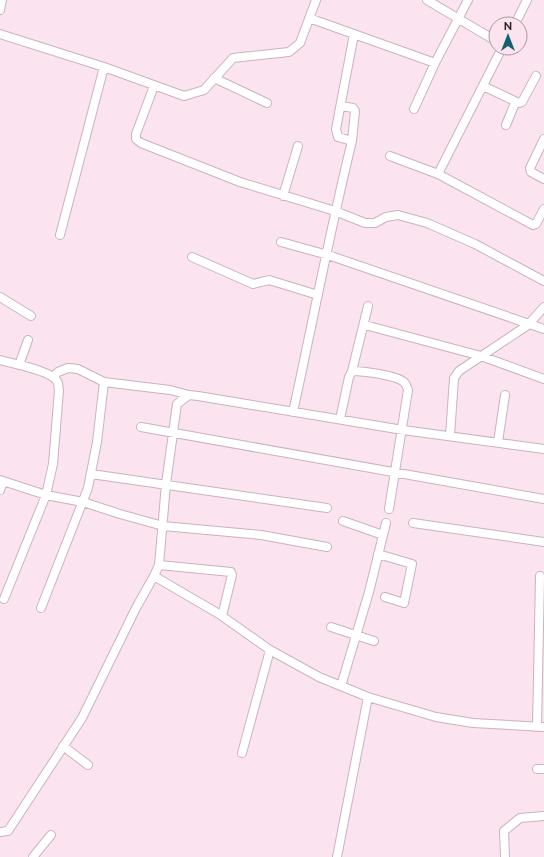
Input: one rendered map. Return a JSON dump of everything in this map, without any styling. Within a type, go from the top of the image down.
[{"type":"street","points":[[0,10],[2,0]]},
{"type":"street","points":[[0,34],[104,67],[184,96],[204,90],[233,58],[289,52],[300,43],[316,0]]},
{"type":"street","points":[[427,0],[488,36]]},
{"type":"street","points":[[414,109],[434,63],[468,0]]},
{"type":"street","points":[[519,16],[527,0]]},
{"type":"street","points":[[309,18],[394,47],[434,63]]},
{"type":"street","points":[[352,141],[338,137],[337,124],[354,34]]},
{"type":"street","points":[[438,174],[498,56]]},
{"type":"street","points":[[60,235],[104,67]]},
{"type":"street","points":[[483,86],[515,103],[522,102],[536,76]]},
{"type":"street","points":[[214,78],[267,103]]},
{"type":"street","points":[[154,86],[136,134],[136,139],[141,143],[240,182],[335,211],[365,223],[375,223],[386,217],[398,215],[427,224],[475,244],[544,281]]},
{"type":"street","points":[[506,125],[515,103]]},
{"type":"street","points":[[293,412],[328,255],[335,211],[352,141],[355,111],[353,108],[340,106]]},
{"type":"street","points":[[544,139],[530,168],[532,172],[544,179]]},
{"type":"street","points":[[283,196],[298,146]]},
{"type":"street","points":[[390,156],[438,174],[533,225],[536,224],[544,209]]},
{"type":"street","points":[[281,242],[328,255],[528,325],[544,329]]},
{"type":"street","points":[[192,257],[253,284],[269,280],[318,295]]},
{"type":"street","points":[[0,297],[31,316]]},
{"type":"street","points":[[340,420],[365,326],[368,306]]},
{"type":"street","points":[[450,436],[454,378],[459,371],[528,325],[544,307]]},
{"type":"street","points":[[365,326],[481,356],[544,379]]},
{"type":"street","points":[[19,365],[28,340]]},
{"type":"street","points":[[0,360],[53,377],[58,382],[59,390],[53,464],[46,495],[4,599]]},
{"type":"street","points":[[53,377],[58,372],[68,368],[78,369],[104,382],[121,382],[170,390],[189,395],[402,430],[544,449]]},
{"type":"street","points":[[352,371],[379,374],[403,381],[408,390],[390,509]]},
{"type":"street","points":[[41,608],[83,502],[91,474],[104,382]]},
{"type":"street","points":[[0,832],[8,832],[82,718],[136,608],[159,565],[172,432],[177,404],[189,395]]},
{"type":"street","points":[[498,442],[505,395]]},
{"type":"street","points":[[141,427],[544,499]]},
{"type":"street","points":[[91,474],[327,508]]},
{"type":"street","points":[[1,484],[83,502],[163,526],[261,535],[327,547]]},
{"type":"street","points":[[343,521],[383,535]]},
{"type":"street","points":[[341,686],[386,523]]},
{"type":"street","points":[[413,523],[544,542]]},
{"type":"street","points":[[378,554],[412,564],[404,603],[385,597]]},
{"type":"street","points":[[159,565],[231,572],[222,616]]},
{"type":"street","points":[[154,576],[222,616],[270,650],[319,677],[368,697],[436,717],[473,723],[540,727],[540,576]]},
{"type":"street","points":[[330,627],[374,641]]},
{"type":"street","points":[[242,753],[270,650]]},
{"type":"street","points":[[337,857],[368,697]]},
{"type":"street","points":[[64,746],[88,765]]},
{"type":"street","points":[[504,857],[504,832],[520,818],[544,816]]},
{"type":"street","points":[[33,857],[51,835]]}]
